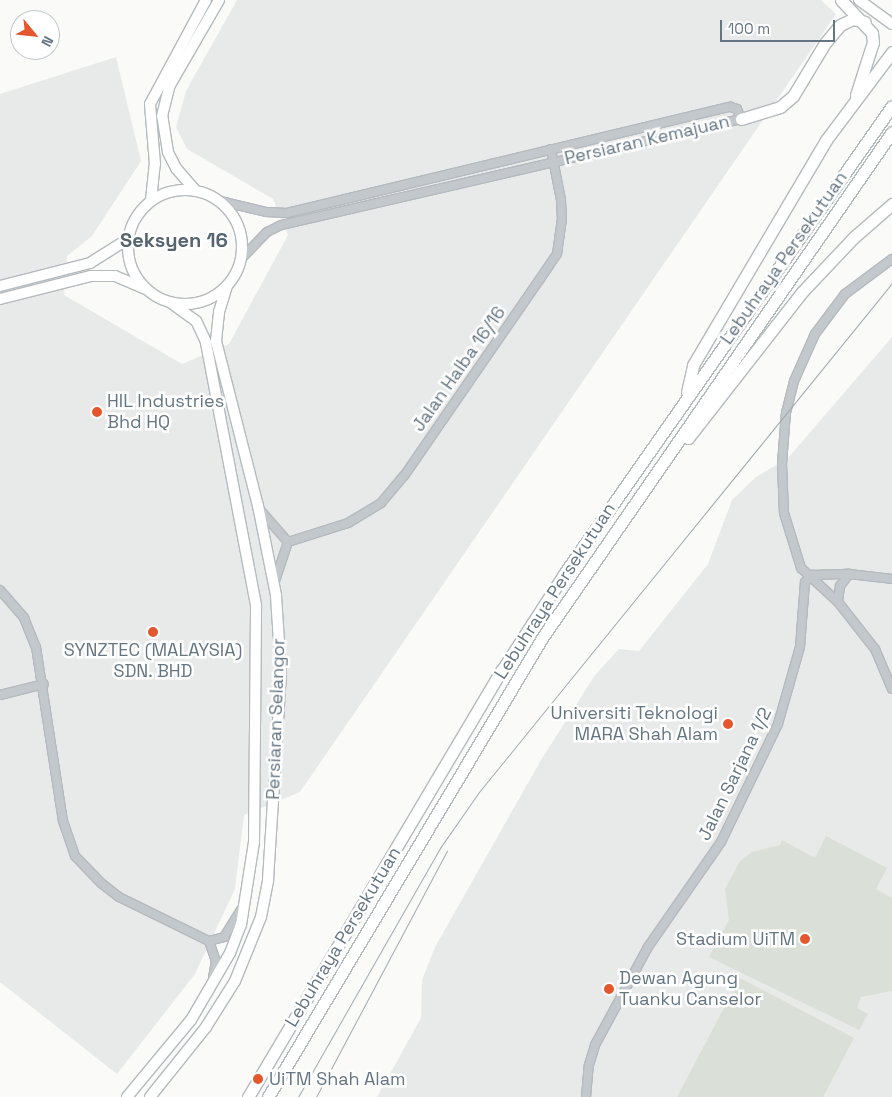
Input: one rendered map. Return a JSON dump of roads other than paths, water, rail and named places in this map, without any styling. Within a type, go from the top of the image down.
[{"type":"highway","points":[[841,0],[865,22],[873,42],[855,100]]},
{"type":"highway","points":[[740,119],[780,107],[793,96],[825,43],[840,26],[852,19],[865,22]]},
{"type":"highway","points":[[686,396],[693,365],[826,140],[892,52]]},
{"type":"highway","name":"Lebuhraya Persekutuan","points":[[248,1097],[502,670],[686,396],[892,106]]},
{"type":"highway","name":"Lebuhraya Persekutuan","points":[[268,1097],[542,638],[630,513],[722,374],[892,132]]},
{"type":"highway","points":[[630,513],[802,292],[853,238],[892,204]]},
{"type":"main road","points":[[151,200],[155,164],[150,104],[206,0]]},
{"type":"main road","points":[[194,190],[176,168],[168,152],[162,116],[170,85],[219,0]]},
{"type":"main road","points":[[858,0],[892,24]]},
{"type":"main road","points":[[0,299],[91,276],[115,276],[170,302],[201,302],[227,286],[241,259],[239,226],[220,200],[194,190],[165,193],[151,200],[140,211],[128,239],[129,257],[135,274],[146,289]]},
{"type":"main road","points":[[0,286],[90,263],[128,239]]},
{"type":"main road","name":"Persiaran Selangor","points":[[150,1097],[220,1009],[250,947],[261,917],[272,837],[281,673],[275,581],[216,341],[220,312],[227,286]]},
{"type":"main road","name":"Persiaran Selangor","points":[[127,1097],[210,992],[241,925],[254,842],[256,605],[206,342],[196,321],[170,302]]},
{"type":"street","name":"Persiaran Kemajuan","points":[[220,200],[266,212],[287,213],[730,107],[737,109],[740,119],[281,225],[267,232],[241,259]]},
{"type":"street","name":"Jalan Halba 16/16","points":[[288,542],[336,528],[364,515],[381,503],[404,476],[556,254],[562,220],[554,162],[550,149]]},
{"type":"street","points":[[892,259],[845,294],[815,334],[794,381],[785,429],[784,513],[801,568],[838,602],[875,649],[892,688]]},
{"type":"street","points":[[258,506],[288,542],[278,564],[275,581]]},
{"type":"street","points":[[809,577],[849,574],[892,579]]},
{"type":"street","points":[[838,602],[840,586],[849,574]]},
{"type":"street","name":"Jalan Sarjana 1/2","points":[[586,1097],[589,1065],[595,1045],[648,948],[721,842],[778,724],[796,667],[803,588],[809,577]]},
{"type":"street","points":[[0,590],[24,618],[36,647],[44,684],[64,821],[75,856],[101,883],[119,897],[209,941],[224,937],[232,930],[248,890]]},
{"type":"street","points":[[0,695],[44,684]]},
{"type":"street","points":[[209,941],[216,962],[210,992]]},
{"type":"tram line","points":[[298,1097],[440,848],[479,792],[892,283]]},
{"type":"tram line","points":[[316,1097],[447,851]]},
{"type":"place","name":"HIL Industries Bhd HQ","points":[[97,412]]},
{"type":"place","name":"SYNZTEC (MALAYSIA) SDN. BHD","points":[[153,632]]},
{"type":"place","name":"Universiti Teknologi MARA Shah Alam","points":[[728,724]]},
{"type":"place","name":"Stadium UiTM","points":[[805,939]]},
{"type":"place","name":"Dewan Agung Tuanku Canselor","points":[[609,989]]},
{"type":"place","name":"UiTM Shah Alam","points":[[258,1079]]},
{"type":"district","name":"Seksyen 16","points":[[174,240]]}]
